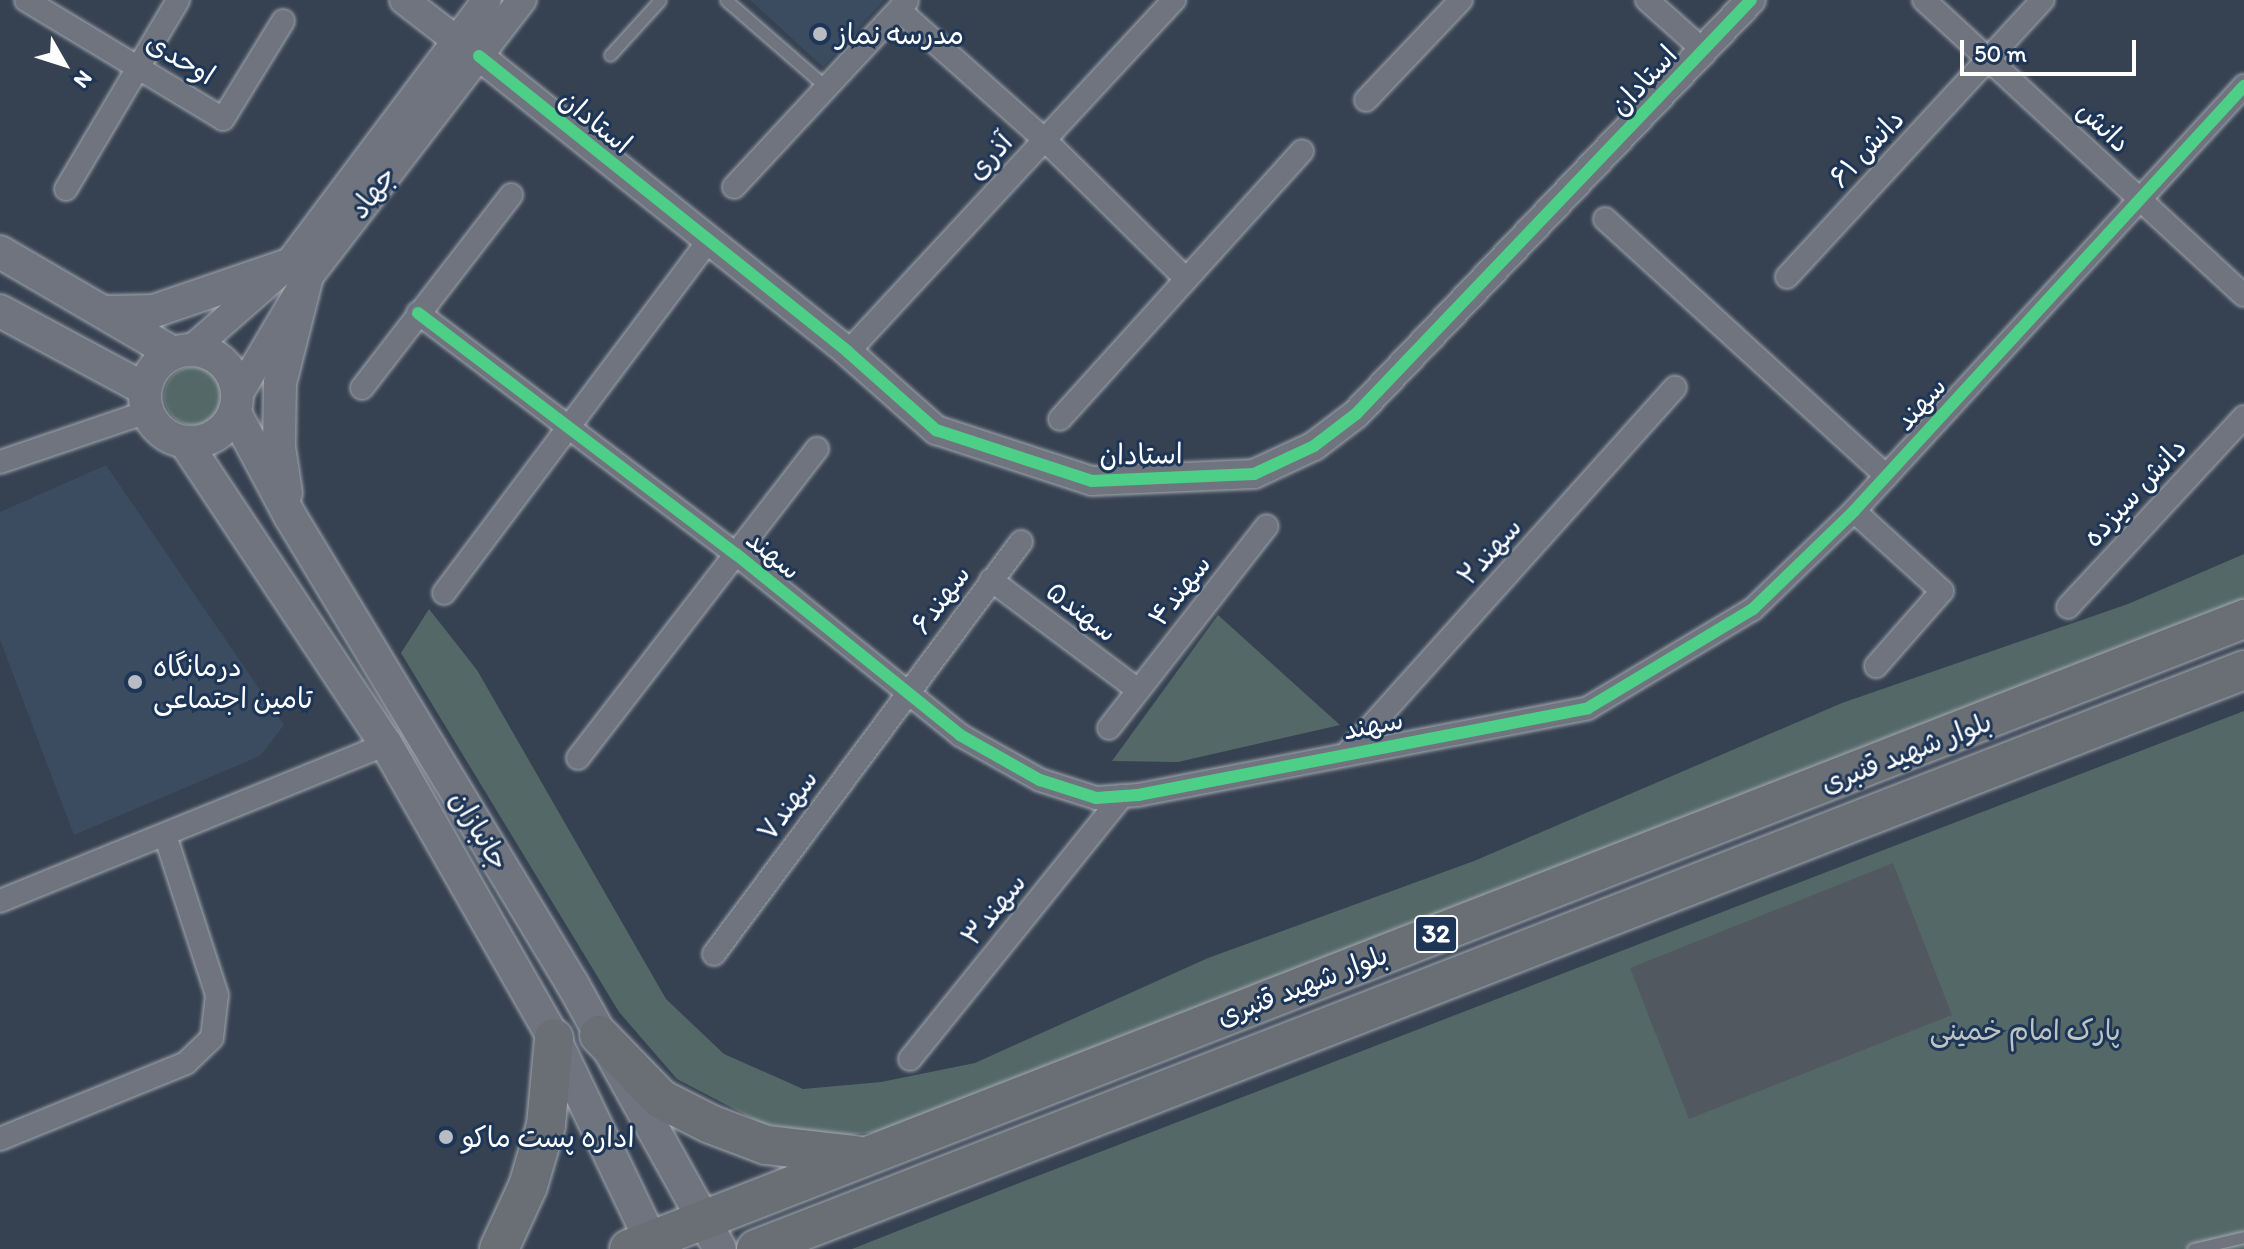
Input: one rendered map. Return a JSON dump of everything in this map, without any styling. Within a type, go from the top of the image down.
[{"type":"highway","name":"بلوار شهید قنبری","points":[[645,1246],[713,1233],[858,1155],[1689,837],[2244,619]]},
{"type":"highway","name":"بلوار شهید قنبری","points":[[756,1249],[2244,670]]},
{"type":"highway","points":[[1689,837],[1706,881]]},
{"type":"highway","points":[[599,1035],[661,1099],[710,1124],[766,1145],[858,1155]]},
{"type":"highway","points":[[499,1249],[528,1186],[546,1125],[554,1038]]},
{"type":"main road","points":[[0,252],[103,312],[182,351],[224,363],[236,404],[209,439],[185,442],[162,432],[146,400],[0,311]]},
{"type":"main road","points":[[103,312],[154,311],[297,273],[280,383],[279,447],[290,516]]},
{"type":"main road","points":[[146,400],[150,375],[182,351]]},
{"type":"main road","name":"جانبازان","points":[[236,404],[290,516],[573,985],[713,1233]]},
{"type":"main road","name":"جانبازان","points":[[185,442],[386,744],[554,1038],[645,1246]]},
{"type":"main road","points":[[533,1002],[554,1008],[573,985]]},
{"type":"street","name":"اوحدی","points":[[26,0],[223,119],[283,21]]},
{"type":"street","points":[[66,189],[178,0]]},
{"type":"street","name":"استادان","points":[[404,0],[848,352],[936,430],[1092,481],[1254,474],[1314,446],[1356,414],[1751,0]]},
{"type":"street","name":"جهاد","points":[[467,48],[487,0]]},
{"type":"street","name":"جهاد","points":[[236,404],[297,273],[467,48],[522,0]]},
{"type":"street","name":"آذری","points":[[848,352],[1174,0]]},
{"type":"street","points":[[1366,100],[1461,0]]},
{"type":"street","points":[[1647,0],[1703,50]]},
{"type":"street","name":"دانش","points":[[1924,0],[2244,295]]},
{"type":"street","name":"دانش ۶۱","points":[[1787,277],[2043,0]]},
{"type":"street","points":[[734,187],[903,5],[1186,279]]},
{"type":"street","name":"سهند","points":[[418,313],[736,554],[907,692],[1013,770],[1096,798],[1122,796],[1588,708],[1753,609],[1854,511],[2244,86]]},
{"type":"street","points":[[1060,419],[1302,151]]},
{"type":"street","points":[[362,388],[511,195]]},
{"type":"street","points":[[1605,219],[1886,476]]},
{"type":"street","points":[[444,593],[707,243]]},
{"type":"street","name":"جهاد","points":[[182,351],[297,273]]},
{"type":"street","name":"سهند۲","points":[[1347,753],[1675,388]]},
{"type":"street","points":[[0,462],[146,400]]},
{"type":"street","name":"دانش سیزده","points":[[2068,607],[2244,417]]},
{"type":"street","points":[[578,758],[817,449]]},
{"type":"street","points":[[1854,511],[1942,591],[1876,666]]},
{"type":"street","name":"سهند۴","points":[[1109,728],[1267,526]]},
{"type":"street","name":"سهند۶","points":[[907,692],[1021,542]]},
{"type":"street","name":"سهند۵","points":[[991,580],[1138,690]]},
{"type":"street","name":"سهند۷","points":[[714,954],[907,692]]},
{"type":"street","points":[[0,901],[166,838],[386,744]]},
{"type":"street","name":"سهند۳","points":[[910,1059],[1122,796]]},
{"type":"street","points":[[0,1139],[186,1063],[212,1038],[217,995],[166,838]]},
{"type":"lane","points":[[610,55],[660,0]]},
{"type":"lane","points":[[726,0],[826,87]]},
{"type":"lane","points":[[2193,1249],[2244,1237]]},
{"type":"shaded area","name":"مدرسه نماز","points":[[750,0],[884,0],[823,67]]},
{"type":"shaded area","name":"درمانگاه تامین اجتماعی","points":[[106,465],[284,725],[260,756],[74,835],[0,640],[0,512]]},
{"type":"green space","points":[[193,367],[213,376],[222,396],[213,416],[193,425],[173,416],[164,396],[173,376]]},
{"type":"green space","points":[[2244,554],[2244,599],[878,1132],[839,1136],[763,1124],[677,1079],[619,1012],[401,653],[429,609],[477,670],[666,999],[724,1054],[803,1089],[881,1082],[975,1063],[1208,958],[1474,861],[1842,703],[2128,604]]},
{"type":"green space","points":[[1218,615],[1340,725],[1178,762],[1112,761]]},
{"type":"green space","name":"پارک امام خمینی","points":[[2244,711],[2244,1249],[852,1249],[1004,1189]]},
{"type":"building","points":[[1893,863],[1952,1015],[1689,1119],[1630,968]]},
{"type":"cycle path","points":[[479,56],[848,352],[936,430],[1092,481],[1254,474],[1314,446],[1356,414],[1751,0]]},
{"type":"cycle path","points":[[418,313],[736,554],[960,735],[1040,780],[1096,798],[1138,795],[1588,708],[1753,609],[1854,511],[2244,86]]},
{"type":"place","name":"مدرسه نماز","points":[[820,34]]},
{"type":"place","name":"درمانگاه تامین اجتماعی","points":[[135,682]]},
{"type":"place","name":"اداره پست ماکو","points":[[446,1137]]}]
